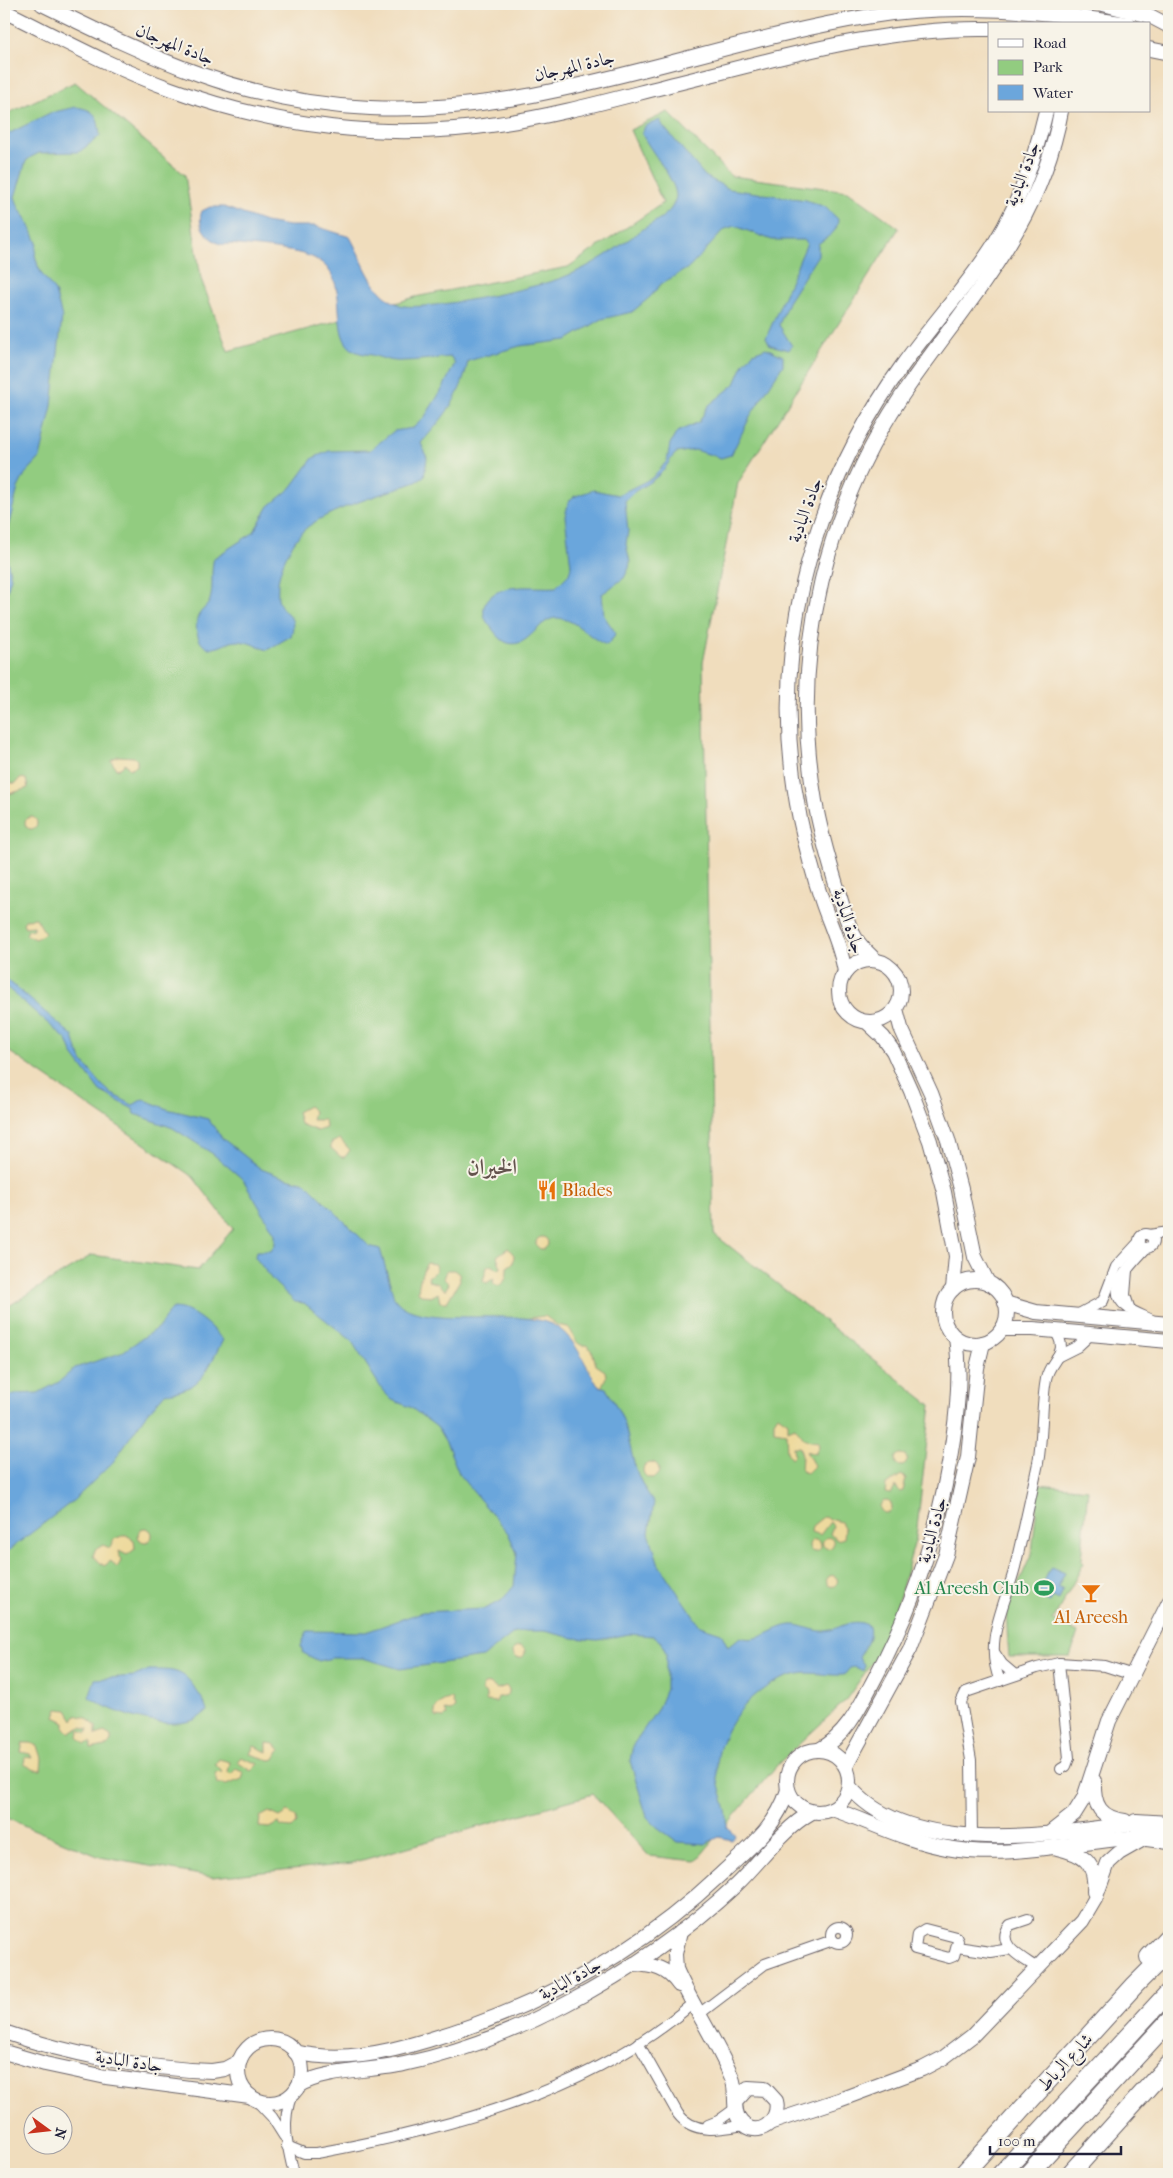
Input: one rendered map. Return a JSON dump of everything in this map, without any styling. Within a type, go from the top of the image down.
[{"type":"highway","points":[[1136,1822],[1169,1825]]},
{"type":"highway","points":[[1147,1837],[1169,1840]]},
{"type":"highway","points":[[1135,1985],[1150,1956],[1169,1936]]},
{"type":"highway","name":"شارع الرباط","points":[[963,2174],[1135,1985],[1169,1951]]},
{"type":"highway","name":"شارع الرباط","points":[[1001,2174],[1169,1992]]},
{"type":"highway","points":[[1028,2174],[1169,2021]]},
{"type":"highway","points":[[1070,2174],[1169,2064]]},
{"type":"highway","points":[[1139,2096],[1169,2072]]},
{"type":"street","name":"جادة المهرجان","points":[[42,4],[138,51],[212,80],[299,101],[369,108],[408,109],[488,103],[554,90],[866,17],[922,10],[1001,6],[1116,22]]},
{"type":"street","points":[[1103,4],[1150,16],[1169,26]]},
{"type":"street","points":[[4,11],[130,72],[208,102],[289,122],[373,131],[456,129],[498,124],[552,114],[833,44],[908,33],[988,30]]},
{"type":"street","points":[[1150,27],[1169,30]]},
{"type":"street","points":[[1150,49],[1169,53]]},
{"type":"street","name":"جادة البادية","points":[[845,972],[841,950],[813,871],[800,818],[790,749],[790,682],[794,630],[803,580],[818,526],[838,475],[878,402],[1000,234],[1025,180],[1046,112]]},
{"type":"street","name":"جادة البادية","points":[[875,960],[858,941],[850,928],[827,856],[814,793],[807,728],[808,672],[814,617],[825,564],[852,486],[890,414],[996,267],[1018,232],[1043,177],[1061,112]]},
{"type":"street","points":[[790,682],[799,689],[800,713],[807,728]]},
{"type":"street","points":[[867,1022],[885,1018],[896,1009],[901,996],[900,980],[888,964],[875,960],[862,960],[845,972],[839,987],[841,1002],[849,1014],[867,1022],[883,1037],[893,1050],[915,1099],[930,1141],[944,1192],[956,1256],[953,1289]]},
{"type":"street","points":[[896,1009],[901,1028],[927,1085],[945,1132],[961,1189],[975,1256],[988,1283]]},
{"type":"street","points":[[1077,1316],[1103,1301],[1116,1267],[1147,1242],[1169,1234]]},
{"type":"street","points":[[1147,1242],[1120,1280],[1118,1295],[1123,1304],[1131,1310],[1162,1323]]},
{"type":"street","points":[[973,1280],[988,1283],[999,1291],[1005,1304],[1006,1317],[1002,1329],[984,1342],[973,1344],[956,1338],[949,1330],[944,1316],[945,1302],[953,1289],[959,1285],[973,1280]]},
{"type":"street","points":[[1005,1304],[1036,1312],[1162,1323]]},
{"type":"street","points":[[1002,1329],[1055,1331],[1169,1342]]},
{"type":"street","points":[[1000,1681],[995,1667],[995,1630],[1015,1565],[1039,1459],[1046,1379],[1062,1346],[1055,1331]]},
{"type":"street","points":[[1057,1357],[1077,1347],[1091,1334]]},
{"type":"street","name":"جادة البادية","points":[[819,1750],[840,1736],[866,1696],[896,1638],[927,1558],[946,1484],[957,1415],[960,1368],[956,1338]]},
{"type":"street","name":"جادة البادية","points":[[846,1766],[910,1649],[946,1555],[968,1457],[977,1368],[984,1342]]},
{"type":"street","points":[[1049,1840],[1078,1809],[1084,1798],[1109,1721],[1169,1602]]},
{"type":"street","points":[[994,1652],[1002,1664],[1016,1676]]},
{"type":"street","points":[[972,1836],[971,1760],[962,1698],[968,1690],[1059,1663],[1100,1666],[1131,1678]]},
{"type":"street","points":[[1059,1663],[1069,1758],[1066,1766],[1061,1769]]},
{"type":"street","points":[[832,1810],[842,1802],[849,1786],[846,1766],[832,1753],[819,1750],[800,1755],[792,1764],[787,1777],[788,1790],[794,1802],[812,1812],[832,1810],[904,1837],[948,1848],[1004,1852],[1049,1840],[1136,1822]]},
{"type":"street","points":[[1094,1768],[1094,1796],[1102,1812],[1113,1820],[1136,1822]]},
{"type":"street","points":[[849,1786],[867,1805],[886,1814],[927,1828],[972,1836],[1049,1840],[1147,1837]]},
{"type":"street","name":"جادة البادية","points":[[295,2052],[325,2058],[387,2052],[498,2017],[574,1981],[633,1945],[705,1889],[771,1826],[779,1815],[788,1790]]},
{"type":"street","name":"جادة البادية","points":[[295,2090],[314,2078],[405,2064],[482,2041],[565,2004],[634,1964],[680,1932],[736,1885],[796,1823],[812,1812]]},
{"type":"street","points":[[680,1932],[675,1948],[675,1964],[695,2006],[727,2062],[735,2084],[738,2118],[744,2125],[752,2129],[761,2128],[772,2122],[922,2069],[943,2058],[972,2036],[1068,1936],[1091,1907],[1108,1863],[1119,1853],[1147,1837]]},
{"type":"street","points":[[1049,1840],[1081,1855],[1090,1865],[1094,1875],[1091,1907]]},
{"type":"street","points":[[1028,1920],[1014,1922],[1007,1928],[1005,1942],[1010,1949],[1037,1968]]},
{"type":"street","points":[[294,2174],[286,2141],[286,2115],[302,2072],[295,2052],[284,2042],[269,2039],[261,2040],[248,2048],[240,2061],[239,2076],[241,2084],[272,2117],[286,2141],[307,2153],[325,2151],[418,2133],[488,2112],[572,2078],[638,2043],[695,2006],[766,1964],[833,1940]]},
{"type":"street","points":[[957,1948],[991,1952],[1010,1949]]},
{"type":"street","points":[[634,1964],[652,1965],[662,1969],[672,1976],[695,2006]]},
{"type":"street","name":"جادة البادية","points":[[4,2032],[67,2049],[124,2061],[212,2071],[225,2069],[240,2061]]},
{"type":"street","points":[[638,2043],[678,2114],[689,2124],[703,2128],[744,2125]]},
{"type":"street","name":"جادة البادية","points":[[4,2052],[44,2064],[106,2078],[253,2098]]},
{"type":"street","points":[[727,2062],[742,2079],[754,2087],[770,2092],[776,2101],[791,2109],[811,2109]]},
{"type":"street","points":[[703,2128],[718,2121],[736,2104],[744,2091],[754,2087]]},
{"type":"street","points":[[253,2098],[275,2102],[295,2090]]},
{"type":"street","points":[[772,2122],[777,2112],[776,2101]]},
{"type":"green space","points":[[75,82],[185,175],[201,279],[228,351],[415,297],[568,267],[663,203],[630,130],[668,112],[731,176],[848,191],[899,228],[738,483],[703,663],[714,1234],[931,1405],[916,1537],[887,1642],[845,1701],[779,1763],[696,1861],[649,1856],[593,1794],[352,1863],[212,1877],[100,1857],[4,1817],[4,1309],[92,1255],[198,1270],[233,1229],[193,1177],[4,1048],[4,115]]},
{"type":"green space","name":"Al Areesh Club","points":[[1039,1484],[1088,1489],[1081,1560],[1084,1563],[1053,1620],[1078,1632],[1070,1657],[1009,1657],[1006,1612],[1032,1553]]},
{"type":"sand","points":[[118,756],[134,757],[137,760],[137,766],[129,769],[125,763],[121,768],[116,769],[111,760]]},
{"type":"sand","points":[[20,778],[26,779],[28,788],[9,794],[5,788],[5,783],[15,784]]},
{"type":"sand","points":[[31,817],[37,823],[31,829],[25,823]]},
{"type":"sand","points":[[36,918],[45,933],[36,939],[26,935],[28,930],[34,929],[34,926],[25,927],[23,923],[26,919]]},
{"type":"sand","points":[[308,1106],[314,1111],[312,1120],[325,1120],[326,1128],[317,1131],[300,1124],[297,1112]]},
{"type":"sand","points":[[340,1139],[350,1150],[345,1157],[341,1157],[331,1148],[331,1143]]},
{"type":"sand","points":[[540,1237],[544,1237],[548,1243],[544,1249],[540,1249],[536,1245],[536,1241]]},
{"type":"sand","points":[[508,1248],[514,1255],[513,1263],[507,1267],[505,1281],[497,1286],[493,1283],[494,1278],[487,1283],[483,1281],[487,1267],[491,1265],[498,1270],[501,1268],[497,1256]]},
{"type":"sand","points":[[427,1263],[435,1264],[436,1271],[428,1277],[429,1281],[437,1283],[445,1290],[449,1284],[444,1279],[447,1270],[454,1270],[459,1274],[460,1280],[447,1302],[440,1302],[438,1293],[433,1296],[421,1295],[418,1292],[423,1270]]},
{"type":"sand","points":[[545,1316],[557,1325],[568,1327],[579,1344],[586,1345],[592,1350],[596,1365],[605,1371],[606,1377],[600,1390],[523,1319]]},
{"type":"sand","points":[[778,1415],[788,1422],[788,1430],[795,1427],[805,1440],[818,1442],[819,1447],[815,1454],[806,1451],[814,1466],[807,1473],[801,1471],[802,1456],[800,1447],[793,1447],[794,1455],[791,1458],[787,1452],[786,1433],[774,1431],[774,1421]]},
{"type":"sand","points":[[901,1454],[907,1460],[901,1466],[895,1460]]},
{"type":"sand","points":[[648,1462],[654,1462],[659,1467],[657,1476],[648,1478],[643,1473],[643,1467]]},
{"type":"sand","points":[[901,1475],[906,1478],[903,1491],[899,1492],[896,1486],[891,1494],[885,1493],[886,1485]]},
{"type":"sand","points":[[884,1501],[888,1501],[892,1507],[888,1513],[884,1513],[880,1509],[880,1505]]},
{"type":"sand","points":[[823,1517],[841,1522],[845,1529],[844,1538],[837,1540],[830,1534],[833,1526],[830,1522],[820,1535],[811,1532],[812,1526]]},
{"type":"sand","points":[[142,1528],[148,1528],[152,1535],[148,1542],[142,1542],[138,1538],[138,1532]]},
{"type":"sand","points":[[128,1536],[134,1540],[135,1549],[127,1555],[119,1551],[121,1561],[117,1568],[111,1561],[104,1566],[93,1556],[95,1550],[103,1545],[110,1548],[114,1539]]},
{"type":"sand","points":[[828,1537],[834,1543],[828,1549],[822,1543]]},
{"type":"sand","points":[[813,1540],[817,1540],[821,1546],[817,1552],[813,1552],[809,1548],[809,1544]]},
{"type":"sand","points":[[832,1575],[838,1581],[832,1587],[826,1581]]},
{"type":"sand","points":[[517,1646],[521,1646],[525,1652],[521,1658],[517,1658],[513,1654],[513,1650]]},
{"type":"sand","points":[[490,1684],[497,1689],[506,1686],[509,1689],[509,1693],[504,1697],[498,1697],[496,1702],[486,1701],[486,1694],[481,1690],[484,1685]]},
{"type":"sand","points":[[452,1699],[455,1709],[445,1710],[447,1715],[444,1718],[436,1717],[435,1710],[438,1705]]},
{"type":"sand","points":[[58,1709],[67,1710],[73,1720],[76,1715],[86,1718],[96,1726],[96,1735],[104,1732],[111,1736],[111,1742],[105,1746],[91,1749],[91,1742],[85,1744],[78,1737],[80,1730],[87,1733],[88,1729],[81,1727],[70,1733],[65,1728],[65,1722],[55,1717]]},
{"type":"sand","points":[[23,1743],[31,1743],[38,1746],[42,1758],[41,1770],[35,1770],[24,1764],[25,1757],[32,1758],[30,1754],[21,1752]]},
{"type":"sand","points":[[267,1743],[275,1744],[280,1750],[275,1759],[270,1760],[250,1754],[254,1746],[267,1752]]},
{"type":"sand","points":[[241,1757],[258,1764],[251,1771],[237,1762]]},
{"type":"sand","points":[[219,1759],[230,1762],[228,1772],[231,1774],[236,1769],[244,1773],[242,1779],[226,1785],[217,1784],[215,1773],[222,1772],[215,1764]]},
{"type":"sand","points":[[269,1812],[280,1817],[288,1812],[296,1817],[297,1823],[292,1828],[281,1827],[279,1823],[270,1828],[259,1827],[260,1817]]},
{"type":"water","points":[[76,107],[88,110],[95,115],[100,136],[79,152],[39,153],[31,157],[26,161],[15,197],[37,243],[35,255],[38,266],[55,291],[62,317],[52,406],[40,458],[25,474],[18,488],[6,535],[5,550],[11,578],[4,600],[4,516],[7,478],[4,474],[4,136],[50,113]]},
{"type":"water","points":[[660,120],[705,176],[729,189],[806,200],[825,207],[838,219],[838,224],[834,231],[818,244],[818,255],[788,302],[779,325],[792,346],[789,350],[770,345],[766,338],[807,243],[804,240],[772,240],[735,226],[725,229],[690,267],[661,284],[650,297],[632,312],[602,319],[567,340],[520,346],[468,361],[461,385],[451,405],[421,443],[427,458],[424,477],[416,482],[325,516],[303,531],[294,542],[284,562],[278,583],[279,602],[293,623],[291,636],[267,650],[238,641],[215,648],[203,645],[198,638],[196,623],[201,611],[210,600],[214,558],[253,533],[269,506],[291,488],[313,458],[329,451],[370,450],[394,431],[413,428],[424,418],[443,388],[455,363],[451,357],[398,361],[357,352],[347,345],[342,334],[334,279],[327,267],[314,258],[296,252],[220,244],[207,235],[204,230],[200,221],[202,211],[210,207],[224,207],[265,222],[289,226],[315,226],[350,237],[375,285],[390,300],[400,305],[412,307],[481,298],[531,287],[575,273],[604,256],[668,212],[673,206],[676,197],[675,190],[668,175],[642,134],[645,126]]},
{"type":"water","points":[[766,348],[783,356],[783,365],[752,413],[731,455],[721,458],[695,450],[676,453],[659,475],[625,501],[628,531],[626,544],[630,562],[624,578],[602,594],[604,616],[615,632],[614,637],[607,645],[577,625],[557,618],[550,619],[544,623],[522,642],[515,644],[502,640],[487,622],[484,615],[485,604],[491,596],[517,587],[556,587],[569,574],[571,566],[565,516],[569,501],[573,497],[593,490],[618,495],[652,478],[667,461],[670,444],[677,432],[699,422],[708,406],[735,384],[744,363],[753,353]]},
{"type":"water","points":[[4,977],[73,1036],[83,1062],[112,1094],[133,1105],[143,1099],[167,1109],[208,1119],[222,1138],[261,1169],[306,1183],[369,1246],[380,1249],[394,1297],[405,1308],[422,1314],[519,1318],[540,1321],[557,1327],[564,1332],[575,1346],[598,1386],[606,1388],[625,1424],[638,1476],[654,1502],[649,1533],[659,1565],[700,1626],[721,1633],[728,1647],[740,1637],[747,1639],[760,1637],[784,1626],[791,1625],[825,1631],[857,1622],[869,1626],[870,1634],[859,1657],[865,1666],[863,1671],[855,1667],[850,1668],[844,1675],[806,1673],[789,1676],[773,1683],[758,1693],[732,1721],[718,1754],[717,1771],[727,1827],[735,1836],[732,1840],[719,1837],[705,1844],[678,1842],[657,1827],[647,1817],[630,1761],[633,1745],[657,1710],[666,1689],[666,1653],[661,1642],[653,1636],[629,1634],[598,1640],[573,1638],[544,1631],[525,1631],[512,1634],[483,1657],[400,1669],[363,1658],[332,1658],[319,1661],[303,1653],[301,1646],[307,1631],[366,1632],[422,1612],[484,1609],[501,1601],[514,1586],[517,1553],[508,1533],[460,1476],[447,1444],[437,1427],[410,1407],[392,1400],[383,1391],[351,1340],[304,1303],[295,1302],[273,1281],[255,1257],[256,1251],[271,1251],[275,1244],[275,1234],[244,1181],[213,1154],[173,1128],[135,1114],[133,1109],[100,1091],[73,1055],[67,1040],[4,985]]},
{"type":"water","points":[[174,1308],[188,1311],[195,1315],[223,1340],[207,1370],[196,1383],[188,1388],[165,1393],[144,1417],[113,1462],[74,1500],[4,1554],[4,1400],[7,1396],[15,1394],[38,1393],[59,1382],[75,1368],[121,1353],[160,1326],[170,1310]]},
{"type":"water","points":[[1051,1567],[1065,1573],[1058,1587],[1063,1590],[1059,1600],[1053,1597],[1050,1603],[1037,1596]]},
{"type":"water","points":[[149,1670],[165,1670],[182,1674],[200,1695],[207,1711],[194,1720],[182,1723],[154,1722],[111,1709],[89,1697],[95,1679],[135,1676]]},
{"type":"place","name":"Blades","points":[[547,1190]]},
{"type":"place","name":"Al Areesh Club","points":[[1044,1588]]},
{"type":"place","name":"Al Areesh","points":[[1091,1593]]},
{"type":"district","name":"الخيران","points":[[492,1166]]}]
